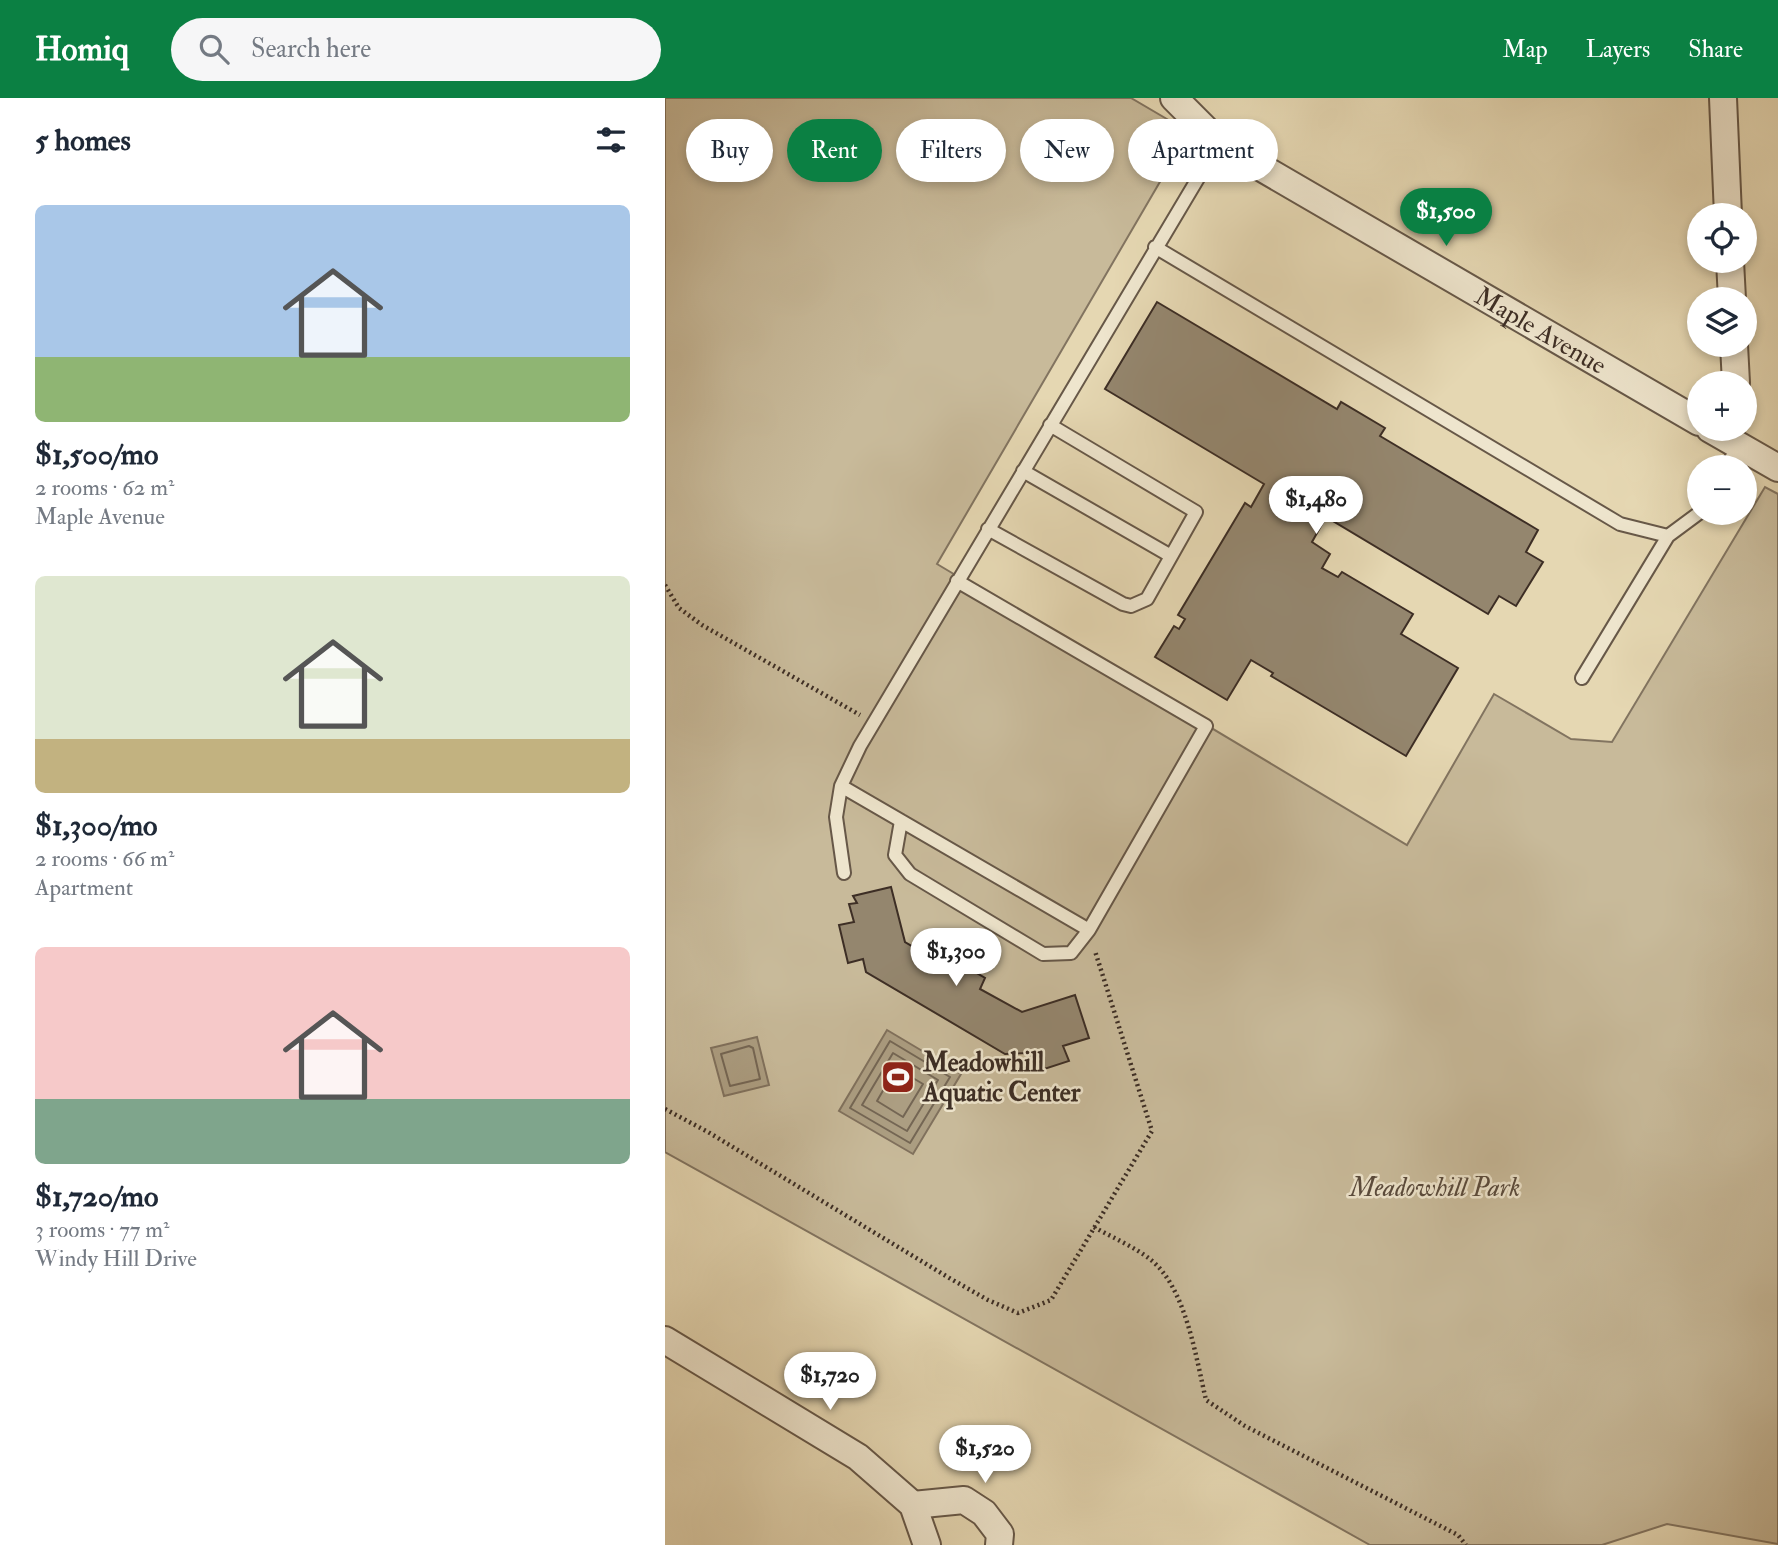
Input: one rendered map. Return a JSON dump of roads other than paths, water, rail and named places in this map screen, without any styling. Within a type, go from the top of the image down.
[{"type":"street","name":"Maple Avenue","points":[[1174,98],[1195,119]]},
{"type":"street","points":[[1723,98],[1727,203]]},
{"type":"street","name":"Maple Avenue","points":[[1278,177],[1687,415]]},
{"type":"street","points":[[1734,447],[1778,468]]},
{"type":"street","points":[[665,1340],[858,1457],[913,1505],[927,1545]]},
{"type":"street","points":[[913,1505],[964,1500],[983,1513],[1000,1534],[999,1545]]},
{"type":"lane","points":[[844,873],[836,817],[841,786],[873,723],[1195,182]]},
{"type":"lane","points":[[1155,247],[1620,524],[1668,536]]},
{"type":"lane","points":[[988,529],[1123,604],[1131,606],[1147,599],[1196,512],[1050,425]]},
{"type":"lane","points":[[1023,471],[1171,556]]},
{"type":"lane","points":[[1582,678],[1668,536],[1687,522]]},
{"type":"lane","points":[[901,821],[895,855],[910,874],[1043,954],[1070,953],[1089,930],[1206,726],[957,581]]},
{"type":"lane","points":[[841,786],[1089,930]]},
{"type":"water","points":[[887,1030],[961,1074],[913,1154],[839,1111]]},
{"type":"water","points":[[757,1037],[769,1085],[724,1096],[711,1048]]},
{"type":"place","name":"Meadowhill Aquatic Center","points":[[898,1077]]},
{"type":"park label","name":"Meadowhill Park","points":[[1435,1187]]}]
